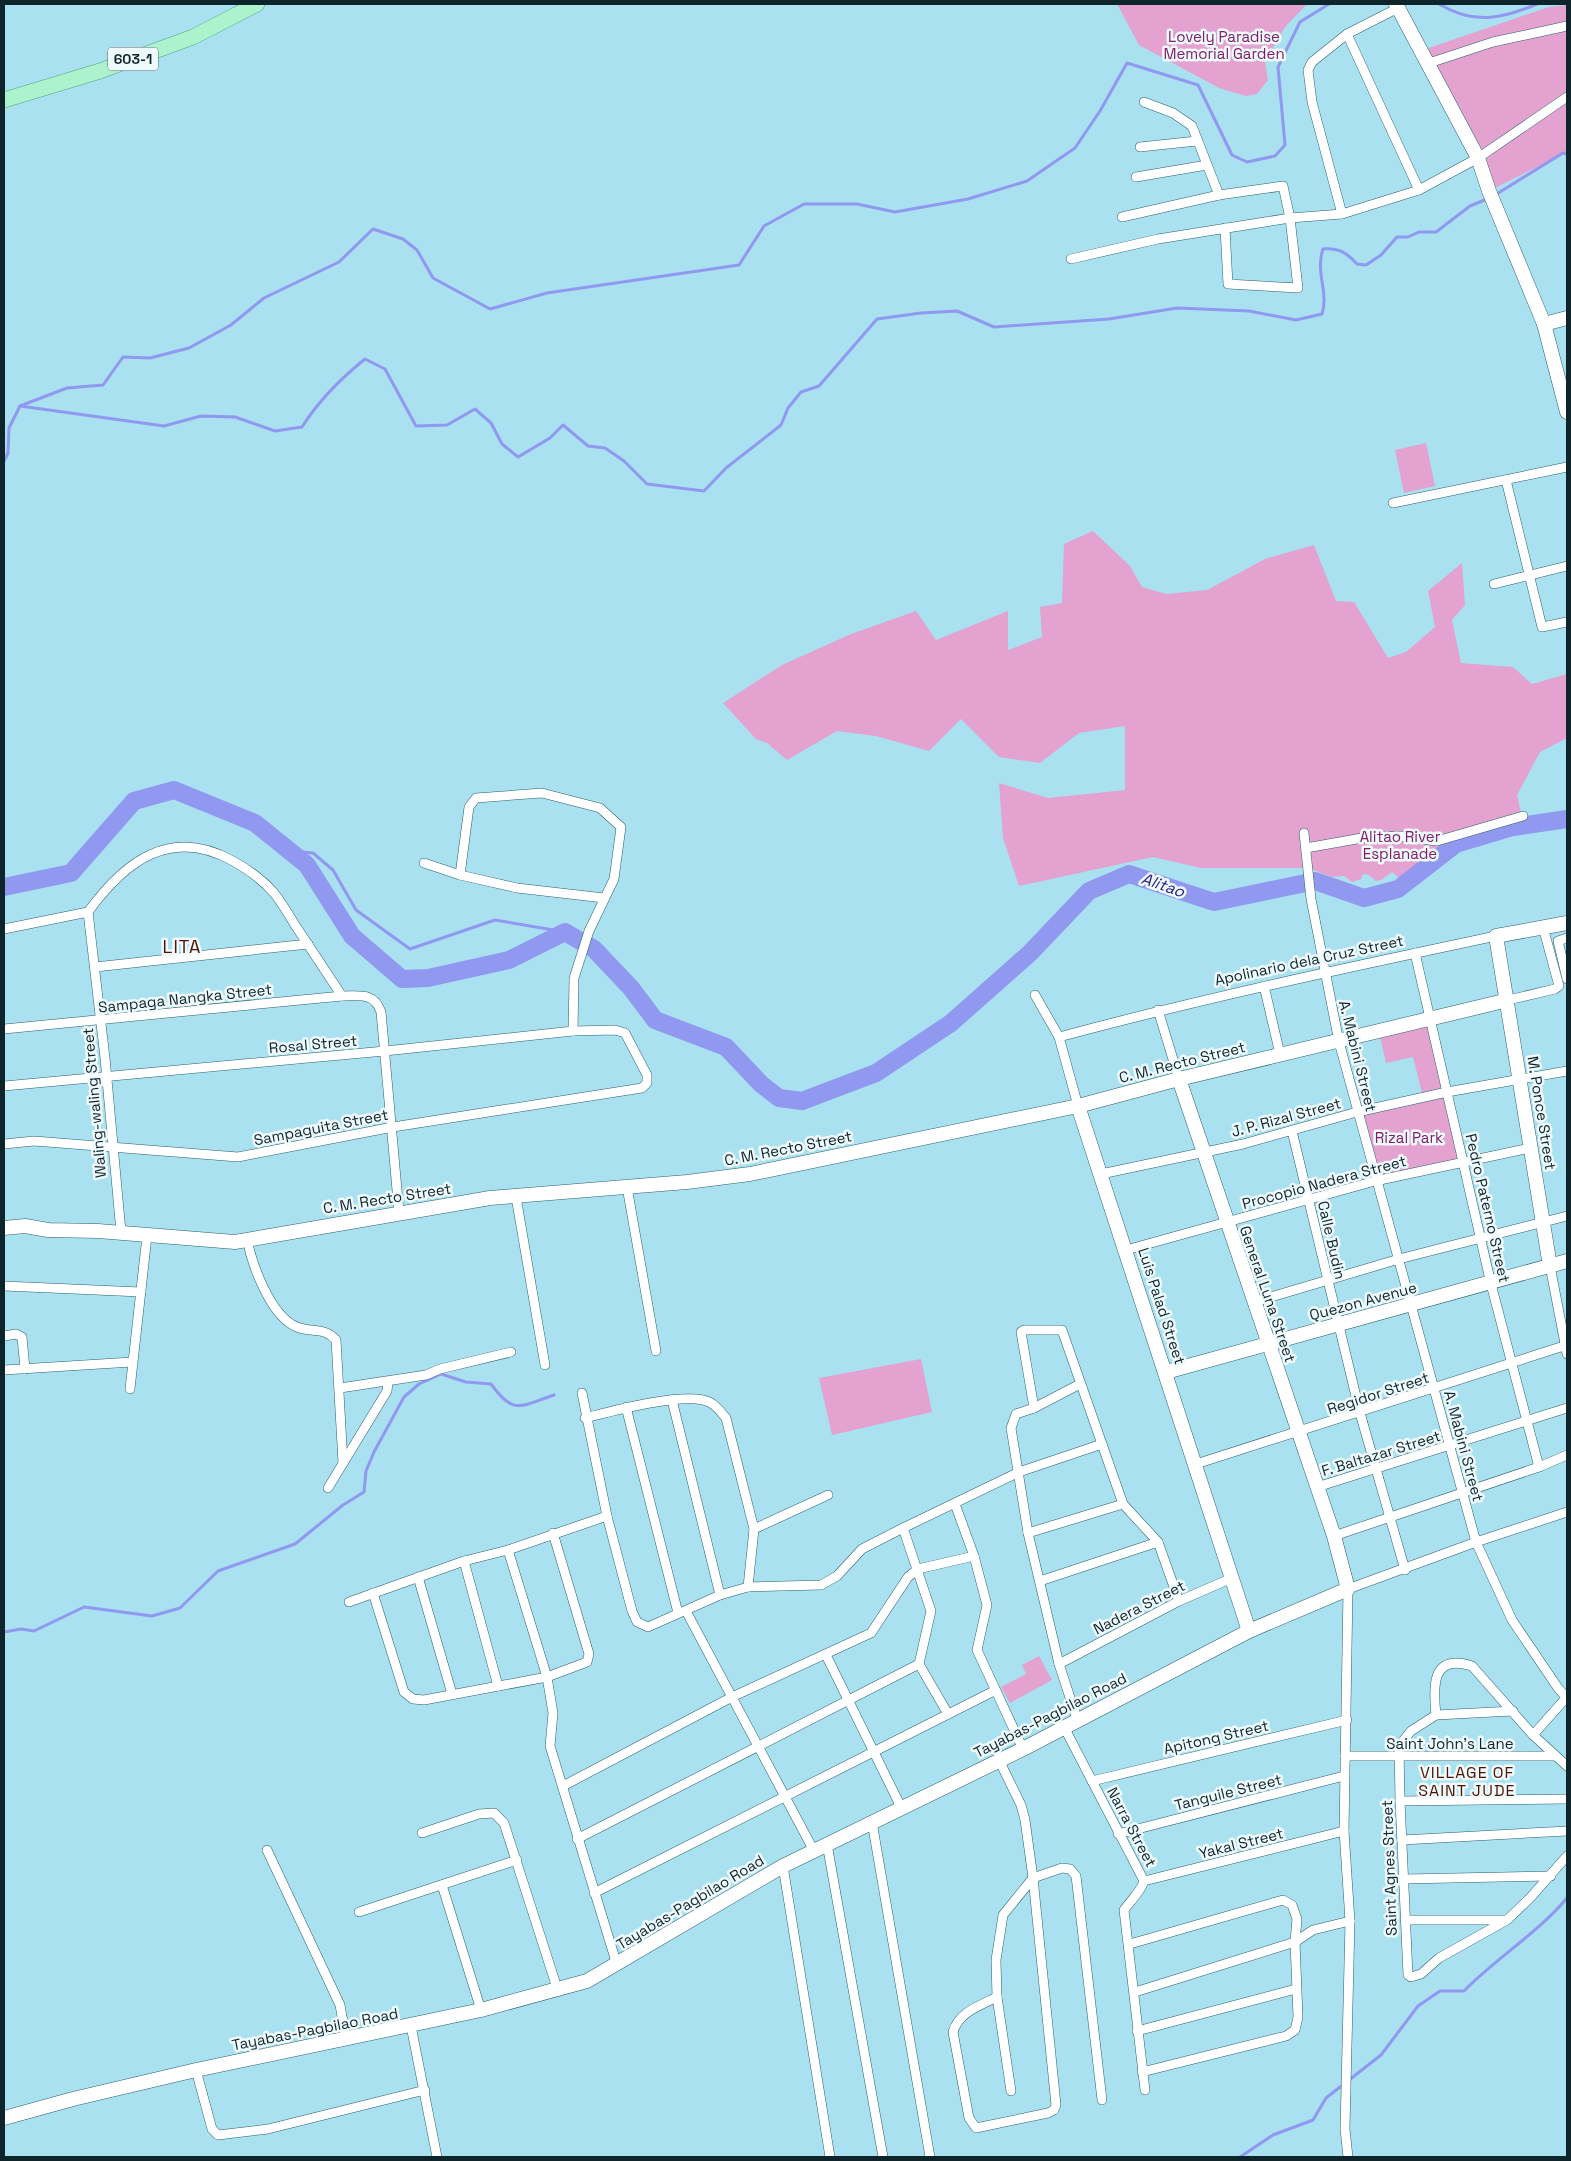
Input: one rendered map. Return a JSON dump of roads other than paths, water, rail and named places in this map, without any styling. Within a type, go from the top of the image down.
[{"type":"main road","name":"603-1","points":[[4,100],[100,70],[193,37],[257,4]]},
{"type":"main road","points":[[1397,6],[1426,64],[1478,158],[1491,197],[1544,324],[1567,411]]},
{"type":"main road","points":[[1544,324],[1567,318]]},
{"type":"main road","name":"Apolinario dela Cruz Street","points":[[1496,936],[1567,923]]},
{"type":"main road","name":"M. Ponce Street","points":[[1496,936],[1508,1000],[1550,1266]]},
{"type":"main road","name":"C. M. Recto Street","points":[[4,1228],[25,1226],[48,1230],[121,1232],[146,1236],[234,1242],[399,1212],[490,1198],[627,1187],[750,1174],[1078,1106],[1280,1054],[1339,1042],[1508,1000]]},
{"type":"main road","name":"General Luna Street","points":[[1179,1079],[1334,1536],[1348,1589]]},
{"type":"main road","name":"Luis Palad Street","points":[[1078,1106],[1249,1631]]},
{"type":"main road","name":"Quezon Avenue","points":[[1166,1372],[1491,1284],[1567,1261]]},
{"type":"main road","name":"Tayabas-Pagbilao Road","points":[[4,2118],[73,2099],[196,2070],[481,2010],[587,1981],[783,1866],[1000,1760],[1249,1631],[1348,1589]]},
{"type":"street","points":[[1342,214],[1312,102],[1308,70],[1312,62],[1347,34],[1397,6]]},
{"type":"street","points":[[1426,64],[1493,42],[1567,26]]},
{"type":"street","points":[[1347,34],[1419,190]]},
{"type":"street","points":[[1071,259],[1158,238],[1290,218],[1342,214],[1419,190],[1478,158],[1567,98]]},
{"type":"street","points":[[1144,102],[1173,113],[1192,126],[1219,196]]},
{"type":"street","points":[[1140,147],[1197,141]]},
{"type":"street","points":[[1136,178],[1207,165]]},
{"type":"street","points":[[1122,217],[1219,196],[1283,186],[1290,218],[1298,288],[1228,284],[1225,228]]},
{"type":"street","points":[[1393,503],[1567,467]]},
{"type":"street","points":[[1506,480],[1542,627],[1567,622]]},
{"type":"street","points":[[1494,584],[1567,566]]},
{"type":"street","points":[[460,875],[468,807],[476,798],[542,793],[600,808],[621,827],[614,879],[590,932],[574,978],[573,1031]]},
{"type":"street","points":[[1306,848],[1362,838],[1400,836],[1438,841],[1523,816]]},
{"type":"street","name":"A. Mabini Street","points":[[1304,833],[1311,899],[1339,1042],[1375,1181],[1412,1305],[1476,1542],[1512,1620],[1567,1698]]},
{"type":"street","points":[[4,928],[88,912],[99,897],[125,872],[153,852],[178,845],[214,850],[254,873],[275,894],[342,996]]},
{"type":"street","points":[[424,863],[460,875],[517,888],[604,898]]},
{"type":"street","name":"Waling-waling Street","points":[[88,912],[121,1232]]},
{"type":"street","points":[[1543,927],[1563,982]]},
{"type":"street","name":"Apolinario dela Cruz Street","points":[[1059,1037],[1158,1010],[1324,972],[1496,936]]},
{"type":"street","points":[[1563,982],[1558,941],[1567,938]]},
{"type":"street","points":[[95,967],[308,944]]},
{"type":"street","name":"Pedro Paterno Street","points":[[1415,953],[1491,1284],[1539,1467]]},
{"type":"street","name":"C. M. Recto Street","points":[[1508,1000],[1555,989],[1563,982]]},
{"type":"street","points":[[1264,986],[1280,1054]]},
{"type":"street","name":"Luis Palad Street","points":[[1035,995],[1059,1037],[1078,1106]]},
{"type":"street","name":"Sampaga Nangka Street","points":[[4,1029],[342,996],[369,996],[378,1001],[385,1052]]},
{"type":"street","name":"General Luna Street","points":[[1158,1010],[1179,1079]]},
{"type":"street","name":"Rosal Street","points":[[4,1086],[385,1052],[573,1031],[615,1030],[625,1034],[647,1075],[647,1083],[642,1088]]},
{"type":"street","points":[[385,1052],[399,1212]]},
{"type":"street","name":"J. P. Rizal Street","points":[[1101,1174],[1203,1153],[1292,1131],[1357,1112],[1447,1092],[1521,1081],[1567,1071]]},
{"type":"street","name":"Sampaguita Street","points":[[4,1144],[34,1141],[238,1157],[392,1127],[642,1088]]},
{"type":"street","name":"Calle Budin","points":[[1292,1131],[1360,1413],[1375,1470],[1406,1570]]},
{"type":"street","name":"Procopio Nadera Street","points":[[1126,1250],[1308,1198],[1375,1181],[1530,1148]]},
{"type":"street","points":[[627,1187],[656,1351]]},
{"type":"street","points":[[516,1197],[544,1365]]},
{"type":"street","points":[[1254,1302],[1399,1259],[1567,1216]]},
{"type":"street","points":[[130,1389],[146,1236]]},
{"type":"street","points":[[247,1239],[250,1256],[280,1316],[298,1327],[330,1334],[336,1340],[343,1463]]},
{"type":"street","name":"M. Ponce Street","points":[[1550,1266],[1567,1348]]},
{"type":"street","points":[[4,1286],[141,1292]]},
{"type":"street","points":[[1034,1408],[1020,1335],[1024,1330],[1062,1330],[1123,1504],[1158,1542],[1179,1601]]},
{"type":"street","points":[[4,1336],[16,1334],[22,1337],[25,1368]]},
{"type":"street","name":"Regidor Street","points":[[1196,1464],[1435,1390],[1512,1363],[1567,1348]]},
{"type":"street","points":[[340,1388],[426,1375],[440,1369],[510,1352]]},
{"type":"street","points":[[4,1370],[132,1362]]},
{"type":"street","points":[[328,1488],[388,1390],[388,1382]]},
{"type":"street","points":[[1077,1719],[1059,1664],[1028,1533],[1011,1428],[1016,1414],[1034,1408],[1080,1384]]},
{"type":"street","points":[[582,1393],[585,1418],[607,1516],[632,1611],[637,1622],[648,1627],[720,1595],[748,1587],[821,1585],[837,1576],[862,1549],[903,1528],[1019,1472],[1102,1444]]},
{"type":"street","points":[[585,1418],[626,1407],[672,1400],[702,1399],[716,1405],[726,1418],[754,1529],[748,1587]]},
{"type":"street","points":[[672,1400],[720,1595]]},
{"type":"street","points":[[626,1407],[682,1612],[732,1697],[814,1851]]},
{"type":"street","name":"F. Baltazar Street","points":[[1317,1487],[1567,1408]]},
{"type":"street","points":[[1334,1536],[1389,1516],[1462,1494],[1567,1456]]},
{"type":"street","points":[[754,1529],[828,1495]]},
{"type":"street","points":[[955,1504],[974,1556],[988,1605],[977,1650],[994,1691],[1023,1748]]},
{"type":"street","points":[[1028,1533],[1123,1504]]},
{"type":"street","points":[[1348,2157],[1345,2129],[1347,2088],[1346,2012],[1350,1921],[1344,1831],[1344,1776],[1348,1589],[1406,1570],[1476,1542],[1567,1512]]},
{"type":"street","points":[[349,1602],[464,1561],[508,1550],[607,1516]]},
{"type":"street","points":[[903,1528],[931,1611],[919,1664],[948,1714]]},
{"type":"street","points":[[373,1593],[404,1692],[413,1698],[424,1700],[547,1677],[586,1662],[590,1654],[553,1533]]},
{"type":"street","points":[[1040,1581],[1158,1542]]},
{"type":"street","points":[[508,1550],[547,1677],[552,1712],[550,1746],[616,1965]]},
{"type":"street","points":[[563,1786],[732,1697],[871,1633],[908,1577],[918,1569],[974,1556]]},
{"type":"street","points":[[464,1561],[498,1686]]},
{"type":"street","points":[[418,1577],[452,1694]]},
{"type":"street","name":"Nadera Street","points":[[1059,1664],[1179,1601],[1232,1578]]},
{"type":"street","points":[[826,1655],[901,1807]]},
{"type":"street","points":[[1436,1715],[1433,1687],[1436,1676],[1443,1668],[1450,1664],[1462,1663],[1478,1672],[1533,1735],[1567,1766]]},
{"type":"street","points":[[577,1839],[919,1664]]},
{"type":"street","points":[[594,1893],[994,1691]]},
{"type":"street","points":[[1533,1735],[1567,1698]]},
{"type":"street","points":[[1398,1756],[1399,1746],[1404,1738],[1436,1715],[1512,1712]]},
{"type":"street","name":"Apitong Street","points":[[1092,1781],[1346,1720]]},
{"type":"street","name":"Narra Street","points":[[1064,1727],[1144,1881],[1141,1890],[1124,1910],[1130,1944],[1144,2090]]},
{"type":"street","name":"Saint John's Lane","points":[[1345,1756],[1554,1756]]},
{"type":"street","name":"Saint Agnes Street","points":[[1398,1756],[1407,1971],[1411,1977],[1421,1974],[1439,1958],[1507,1920]]},
{"type":"street","points":[[997,1997],[964,2013],[956,2023],[953,2032],[969,2118],[976,2128],[1048,2113],[1054,2110],[1056,2105],[1033,1878],[1022,1805],[1000,1760]]},
{"type":"street","name":"Tanguile Street","points":[[1118,1834],[1344,1776]]},
{"type":"street","points":[[1400,1801],[1567,1799]]},
{"type":"street","points":[[422,1833],[479,1814],[494,1814],[504,1823],[558,1990]]},
{"type":"street","points":[[872,1822],[930,2157]]},
{"type":"street","name":"Yakal Street","points":[[1144,1881],[1344,1831]]},
{"type":"street","points":[[1402,1840],[1567,1831]]},
{"type":"street","points":[[827,1844],[883,2157]]},
{"type":"street","points":[[268,1850],[340,2005],[346,2039]]},
{"type":"street","points":[[1405,1920],[1507,1920],[1551,1876],[1567,1856]]},
{"type":"street","points":[[359,1912],[517,1860]]},
{"type":"street","points":[[783,1866],[830,2157]]},
{"type":"street","points":[[1011,2091],[997,1997],[996,1960],[1003,1915],[1033,1878],[1062,1868],[1070,1869],[1076,1876],[1102,2100]]},
{"type":"street","points":[[1404,1879],[1551,1876]]},
{"type":"street","points":[[442,1885],[481,2010]]},
{"type":"street","points":[[1130,1944],[1283,1900],[1292,1905],[1297,1919],[1295,1942],[1298,2017],[1295,2030],[1286,2036],[1142,2072]]},
{"type":"street","points":[[1135,1992],[1295,1942],[1313,1930],[1350,1921]]},
{"type":"street","points":[[1137,2031],[1296,1990]]},
{"type":"street","points":[[411,2026],[437,2157]]},
{"type":"street","points":[[196,2070],[212,2129],[218,2135],[268,2129],[425,2090]]},
{"type":"waterway","points":[[4,461],[8,453],[9,428],[20,406],[67,388],[103,385],[123,357],[150,358],[189,348],[231,325],[264,298],[339,262],[373,229],[403,239],[417,250],[433,278],[490,309],[547,293],[739,265],[764,226],[804,204],[857,204],[895,212],[968,199],[1027,181],[1075,148],[1100,111],[1127,63],[1198,85],[1232,155],[1247,162],[1275,156],[1285,145],[1278,67],[1300,22],[1329,4]]},
{"type":"waterway","points":[[1439,4],[1464,15],[1488,18],[1512,13],[1537,4]]},
{"type":"waterway","points":[[1495,195],[1563,153],[1567,154]]},
{"type":"waterway","points":[[20,406],[164,426],[201,416],[235,417],[275,431],[302,427],[330,391],[365,359],[385,369],[416,426],[447,425],[475,409],[491,423],[502,444],[518,457],[550,438],[563,425],[588,446],[605,448],[624,461],[647,484],[704,491],[726,468],[781,425],[788,408],[801,392],[819,386],[877,319],[921,313],[957,311],[994,327],[1109,319],[1177,308],[1249,311],[1296,320],[1322,314],[1324,298],[1320,266],[1323,249],[1334,249],[1349,256],[1357,264],[1366,265],[1381,255],[1397,237],[1408,237],[1419,232],[1436,232],[1470,206],[1487,199]]},
{"type":"waterway","name":"Alitao","points":[[4,887],[71,873],[134,801],[174,790],[255,823],[307,865],[352,936],[402,979],[428,978],[509,960],[565,932],[594,949],[631,988],[655,1020],[726,1047],[761,1084],[779,1098],[802,1101],[876,1073],[951,1023],[1030,953],[1089,891],[1129,874],[1214,902],[1315,881],[1364,898],[1398,889],[1456,844],[1513,827],[1567,819]]},
{"type":"waterway","points":[[291,851],[313,853],[333,870],[356,910],[410,949],[495,920],[565,932]]},
{"type":"waterway","points":[[4,1632],[21,1629],[34,1631],[84,1607],[152,1616],[180,1608],[218,1571],[295,1544],[343,1505],[364,1492],[366,1471],[374,1452],[404,1397],[419,1384],[441,1374],[466,1382],[491,1384],[506,1401],[518,1406],[554,1395]]},
{"type":"waterway","points":[[1240,2157],[1273,2135],[1313,2120],[1326,2098],[1381,2055],[1418,2006],[1440,1991],[1464,1991],[1543,1923],[1567,1898]]},
{"type":"district","name":"LITA","points":[[182,946]]},
{"type":"district","name":"VILLAGE OF SAINT JUDE","points":[[1467,1781]]},
{"type":"park label","name":"Lovely Paradise Memorial Garden","points":[[1224,44]]},
{"type":"park label","name":"Alitao River Esplanade","points":[[1400,844]]},
{"type":"park label","name":"Rizal Park","points":[[1409,1137]]}]
